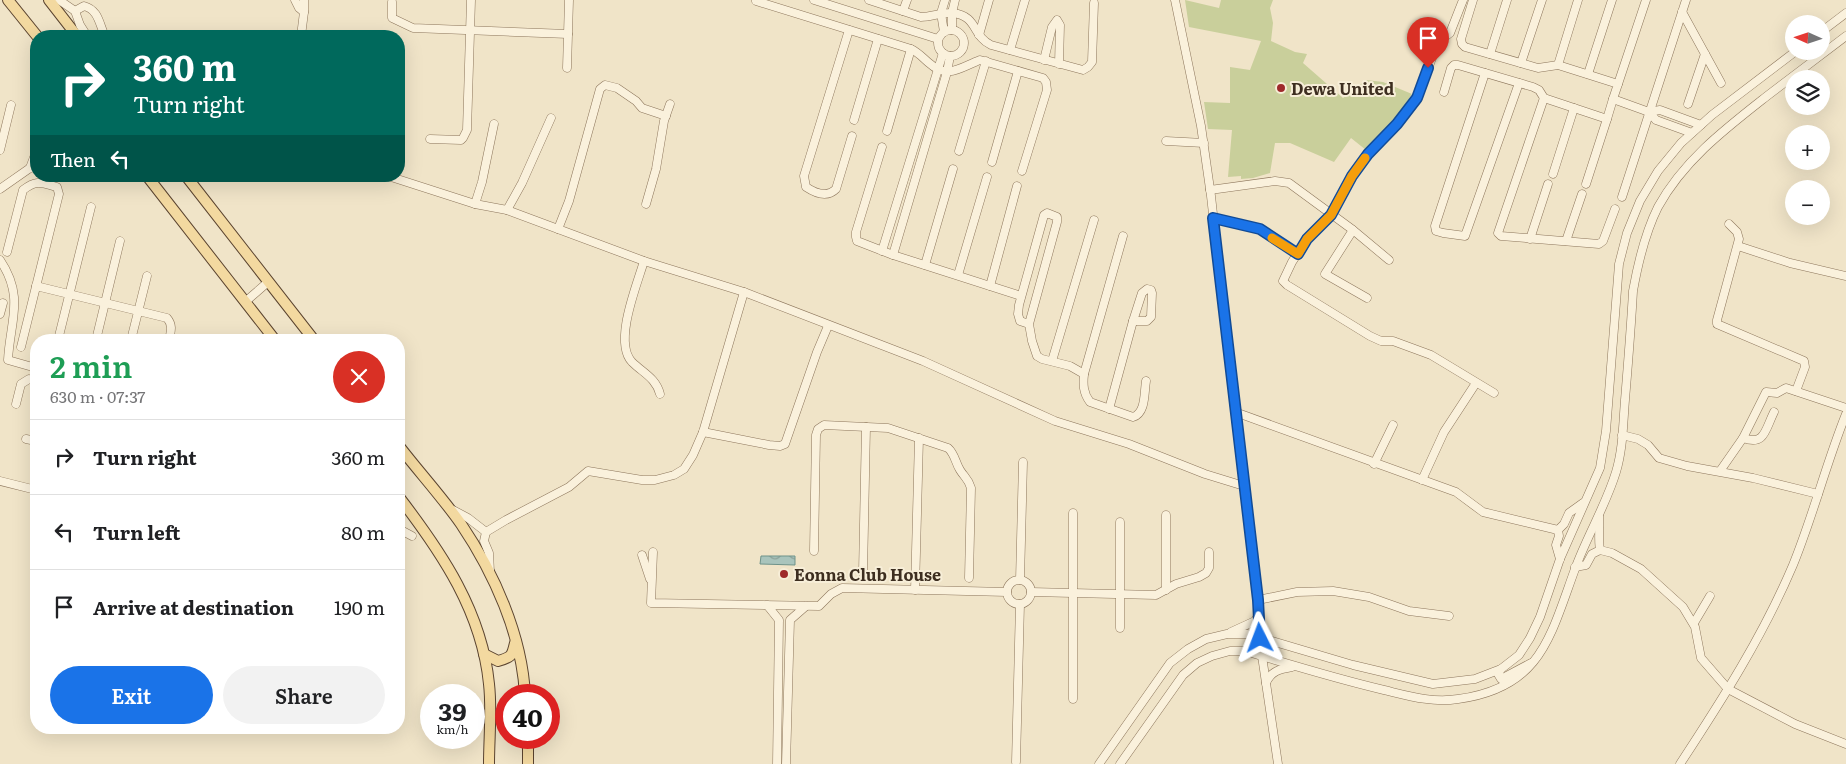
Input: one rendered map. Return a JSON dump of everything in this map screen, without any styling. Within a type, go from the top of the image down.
[{"type":"main road","points":[[8,0],[32,30]]},
{"type":"main road","points":[[49,0],[72,30]]},
{"type":"main road","points":[[152,182],[270,334]]},
{"type":"main road","points":[[191,182],[309,334]]},
{"type":"main road","points":[[405,453],[449,508],[491,574],[516,642],[524,684]]},
{"type":"main road","points":[[405,505],[446,562],[473,618],[484,654],[490,685],[489,764]]},
{"type":"main road","points":[[484,654],[498,661],[507,658],[512,655],[516,642]]},
{"type":"main road","points":[[528,749],[528,764]]},
{"type":"street","points":[[59,0],[75,11],[83,30]]},
{"type":"street","points":[[295,0],[299,8],[304,12]]},
{"type":"street","points":[[302,30],[304,0]]},
{"type":"street","points":[[430,139],[461,140],[464,138],[467,130],[471,0]]},
{"type":"street","points":[[567,68],[569,0]]},
{"type":"street","points":[[814,0],[938,39]]},
{"type":"street","points":[[871,0],[921,17],[952,13],[968,18],[973,22],[979,35],[985,42],[1083,70],[1091,65],[1094,4]]},
{"type":"street","points":[[904,10],[907,0]]},
{"type":"street","points":[[944,32],[941,13],[945,0]]},
{"type":"street","points":[[952,30],[952,13],[955,0]]},
{"type":"street","points":[[979,35],[989,0]]},
{"type":"street","points":[[1010,50],[1025,0]]},
{"type":"street","points":[[1175,0],[1204,143],[1258,600],[1262,656],[1278,764]]},
{"type":"street","points":[[1463,0],[1450,33],[1438,42],[1417,98],[1397,124],[1368,154],[1352,176],[1331,215],[1307,239],[1284,277],[1284,284],[1370,336],[1431,355],[1494,393]]},
{"type":"street","points":[[1473,0],[1461,39],[1465,47],[1538,68],[1558,65],[1618,84]]},
{"type":"street","points":[[1490,54],[1507,0]]},
{"type":"street","points":[[1521,63],[1542,0]]},
{"type":"street","points":[[1558,65],[1578,0]]},
{"type":"street","points":[[1588,74],[1612,0]]},
{"type":"street","points":[[1586,184],[1646,0]]},
{"type":"street","points":[[1622,197],[1686,0]]},
{"type":"street","points":[[756,1],[911,49],[919,53],[938,70],[947,72],[961,69],[980,60],[1043,78],[1047,86],[1022,172]]},
{"type":"street","points":[[392,2],[392,18],[413,28],[568,34]]},
{"type":"street","points":[[75,11],[84,6],[90,8],[98,17],[103,30]]},
{"type":"street","points":[[1682,12],[1721,83]]},
{"type":"street","points":[[1830,25],[1846,13]]},
{"type":"street","points":[[1044,60],[1052,27],[1057,20],[1060,25],[1059,64]]},
{"type":"street","points":[[849,30],[804,176],[806,187],[824,195],[836,189],[852,136]]},
{"type":"street","points":[[952,30],[959,33],[963,40],[963,48],[958,54],[946,54],[938,47],[938,39],[944,32],[952,30]]},
{"type":"street","points":[[1120,764],[1183,675],[1197,663],[1212,656],[1245,651],[1349,682],[1430,701],[1456,700],[1480,696],[1509,684],[1531,666],[1545,646],[1556,624],[1575,567],[1616,473],[1622,434],[1633,291],[1646,236],[1658,208],[1675,181],[1695,156],[1726,128],[1846,36]]},
{"type":"street","points":[[854,120],[878,39]]},
{"type":"street","points":[[887,132],[911,49]]},
{"type":"street","points":[[882,251],[938,70],[946,54]]},
{"type":"street","points":[[893,255],[947,72],[946,54]]},
{"type":"street","points":[[1688,104],[1705,54]]},
{"type":"street","points":[[1227,634],[1248,634],[1353,665],[1433,684],[1475,679],[1501,669],[1519,655],[1540,617],[1560,559],[1600,468],[1606,431],[1619,264],[1626,234],[1640,201],[1658,171],[1681,143],[1701,125],[1785,60]]},
{"type":"street","points":[[959,151],[986,62]]},
{"type":"street","points":[[1444,92],[1451,68],[1454,65],[1539,90],[1544,98],[1607,119]]},
{"type":"street","points":[[992,162],[1018,71]]},
{"type":"street","points":[[1485,73],[1435,226],[1436,230],[1443,233],[1465,236],[1519,83]]},
{"type":"street","points":[[558,229],[570,201],[600,89],[605,86],[618,88],[636,101],[642,108],[666,116]]},
{"type":"street","points":[[1544,98],[1498,233],[1501,236],[1599,244],[1603,241],[1615,209]]},
{"type":"street","points":[[1613,99],[1649,112],[1656,120],[1692,133]]},
{"type":"street","points":[[646,204],[656,169],[670,104]]},
{"type":"street","points":[[0,150],[11,105]]},
{"type":"street","points":[[1553,174],[1574,108]]},
{"type":"street","points":[[1649,112],[1660,110],[1701,125]]},
{"type":"street","points":[[507,210],[522,183],[552,118]]},
{"type":"street","points":[[475,204],[482,182],[494,124]]},
{"type":"street","points":[[1166,141],[1204,143]]},
{"type":"street","points":[[882,147],[856,237],[860,244],[1021,296]]},
{"type":"street","points":[[926,265],[953,169]]},
{"type":"street","points":[[0,188],[30,170]]},
{"type":"street","points":[[958,275],[987,177]]},
{"type":"street","points":[[405,181],[475,204],[507,210],[644,261],[744,292],[922,361],[1055,421],[1129,444],[1205,474],[1244,486]]},
{"type":"street","points":[[1210,190],[1283,181],[1289,183],[1353,230],[1389,260]]},
{"type":"street","points":[[7,252],[23,190],[31,184],[38,182],[58,187],[59,194],[21,347]]},
{"type":"street","points":[[1530,238],[1548,184]]},
{"type":"street","points":[[990,286],[1017,186]]},
{"type":"street","points":[[1566,241],[1582,194]]},
{"type":"street","points":[[59,334],[91,207]]},
{"type":"street","points":[[1029,324],[1022,322],[1019,318],[1021,296],[1044,215],[1047,214],[1056,216],[1057,222],[1029,324],[1032,341],[1037,356],[1070,366],[1084,374]]},
{"type":"street","points":[[1213,218],[1260,229],[1298,254]]},
{"type":"street","points":[[1052,361],[1094,220]]},
{"type":"street","points":[[1729,224],[1736,232],[1739,240],[1717,324],[1804,361],[1805,367],[1796,391]]},
{"type":"street","points":[[1353,230],[1325,274],[1367,298]]},
{"type":"street","points":[[1122,236],[1084,374],[1083,386],[1088,400],[1133,417],[1139,415],[1142,407],[1146,381]]},
{"type":"street","points":[[97,334],[120,241]]},
{"type":"street","points":[[1738,246],[1790,263],[1846,276]]},
{"type":"street","points":[[0,260],[12,284],[15,300],[15,315],[4,359],[30,366]]},
{"type":"street","points":[[644,261],[626,324],[624,341],[626,353],[632,362],[653,379],[658,386],[660,394]]},
{"type":"street","points":[[132,334],[147,276]]},
{"type":"street","points":[[245,302],[268,282]]},
{"type":"street","points":[[36,286],[167,318],[171,322],[170,334]]},
{"type":"street","points":[[491,574],[489,553],[484,541],[486,532],[569,487],[588,471],[642,480],[656,480],[674,475],[684,469],[693,455],[702,432],[744,292]]},
{"type":"street","points":[[0,314],[3,302]]},
{"type":"street","points":[[1109,409],[1133,321]]},
{"type":"street","points":[[702,432],[769,445],[780,446],[785,444],[828,326]]},
{"type":"street","points":[[1613,335],[1630,336]]},
{"type":"street","points":[[16,404],[21,384],[30,379]]},
{"type":"street","points":[[1422,480],[1444,432],[1476,383]]},
{"type":"street","points":[[1720,471],[1743,438],[1766,392],[1777,393],[1786,388],[1846,408]]},
{"type":"street","points":[[1235,412],[1461,494],[1483,512],[1558,530]]},
{"type":"street","points":[[1743,438],[1756,441],[1761,439],[1774,412]]},
{"type":"street","points":[[1680,764],[1728,689],[1768,620],[1793,564],[1846,414]]},
{"type":"street","points":[[814,550],[816,435],[818,429],[824,425],[888,428],[948,448],[954,453],[960,470],[968,479],[971,488],[969,578]]},
{"type":"street","points":[[1374,464],[1393,425]]},
{"type":"street","points":[[863,572],[866,427]]},
{"type":"street","points":[[1622,434],[1638,439],[1648,445],[1659,458],[1687,466],[1720,471],[1818,494]]},
{"type":"street","points":[[915,590],[919,438]]},
{"type":"street","points":[[26,439],[30,440]]},
{"type":"street","points":[[1020,580],[1023,462]]},
{"type":"street","points":[[0,481],[30,488]]},
{"type":"street","points":[[1558,530],[1564,524],[1569,513],[1585,502]]},
{"type":"street","points":[[449,508],[468,518],[486,532]]},
{"type":"street","points":[[405,512],[417,520]]},
{"type":"street","points":[[1073,513],[1073,699]]},
{"type":"street","points":[[1598,514],[1600,550]]},
{"type":"street","points":[[1166,515],[1166,590]]},
{"type":"street","points":[[1120,522],[1120,628]]},
{"type":"street","points":[[1558,530],[1559,536],[1556,546],[1560,559]]},
{"type":"street","points":[[405,532],[412,536]]},
{"type":"street","points":[[1575,567],[1586,565],[1592,554],[1600,550],[1612,553],[1641,569],[1683,607],[1694,623],[1701,658],[1728,689],[1795,724],[1846,744]]},
{"type":"street","points":[[653,552],[651,603],[819,606],[831,594],[842,588],[1007,592]]},
{"type":"street","points":[[1031,592],[1156,595],[1176,584],[1206,573],[1209,568],[1208,552]]},
{"type":"street","points":[[642,555],[652,584]]},
{"type":"street","points":[[1020,580],[1030,586],[1031,592],[1025,602],[1020,604],[1013,602],[1007,592],[1009,586],[1014,581],[1020,580]]},
{"type":"street","points":[[1258,600],[1297,592],[1334,591],[1369,597],[1409,611],[1450,616]]},
{"type":"street","points":[[1694,623],[1710,596]]},
{"type":"street","points":[[1016,762],[1020,604]]},
{"type":"street","points":[[767,605],[779,620],[777,764]]},
{"type":"street","points":[[779,620],[790,620],[806,606]]},
{"type":"street","points":[[1099,764],[1170,663],[1206,639],[1227,634],[1255,620],[1259,614]]},
{"type":"street","points":[[786,764],[790,620]]},
{"type":"street","points":[[1501,669],[1498,674],[1501,679],[1535,661]]},
{"type":"street","points":[[1266,684],[1269,676],[1276,670],[1297,666]]},
{"type":"green space","name":"Dewa United","points":[[1185,0],[1219,8],[1221,0],[1273,0],[1270,8],[1273,23],[1271,41],[1295,52],[1307,54],[1303,63],[1343,98],[1366,80],[1383,82],[1412,94],[1392,124],[1366,150],[1351,138],[1334,162],[1290,143],[1275,143],[1270,173],[1253,178],[1241,179],[1241,176],[1228,177],[1232,130],[1208,129],[1204,102],[1230,103],[1230,67],[1250,70],[1261,41],[1189,27]]},
{"type":"water","points":[[761,556],[795,556],[795,565],[760,564]]},
{"type":"slow traffic","points":[[1272,238],[1298,254],[1307,239],[1331,215],[1352,176],[1365,158]]},
{"type":"place","name":"Dewa United","points":[[1281,88]]},
{"type":"place","name":"Eonna Club House","points":[[784,574]]},
{"type":"route","points":[[1260,638],[1258,600],[1213,218],[1260,229],[1298,254],[1307,239],[1331,215],[1352,176],[1368,154],[1397,124],[1417,98],[1428,68]]}]
